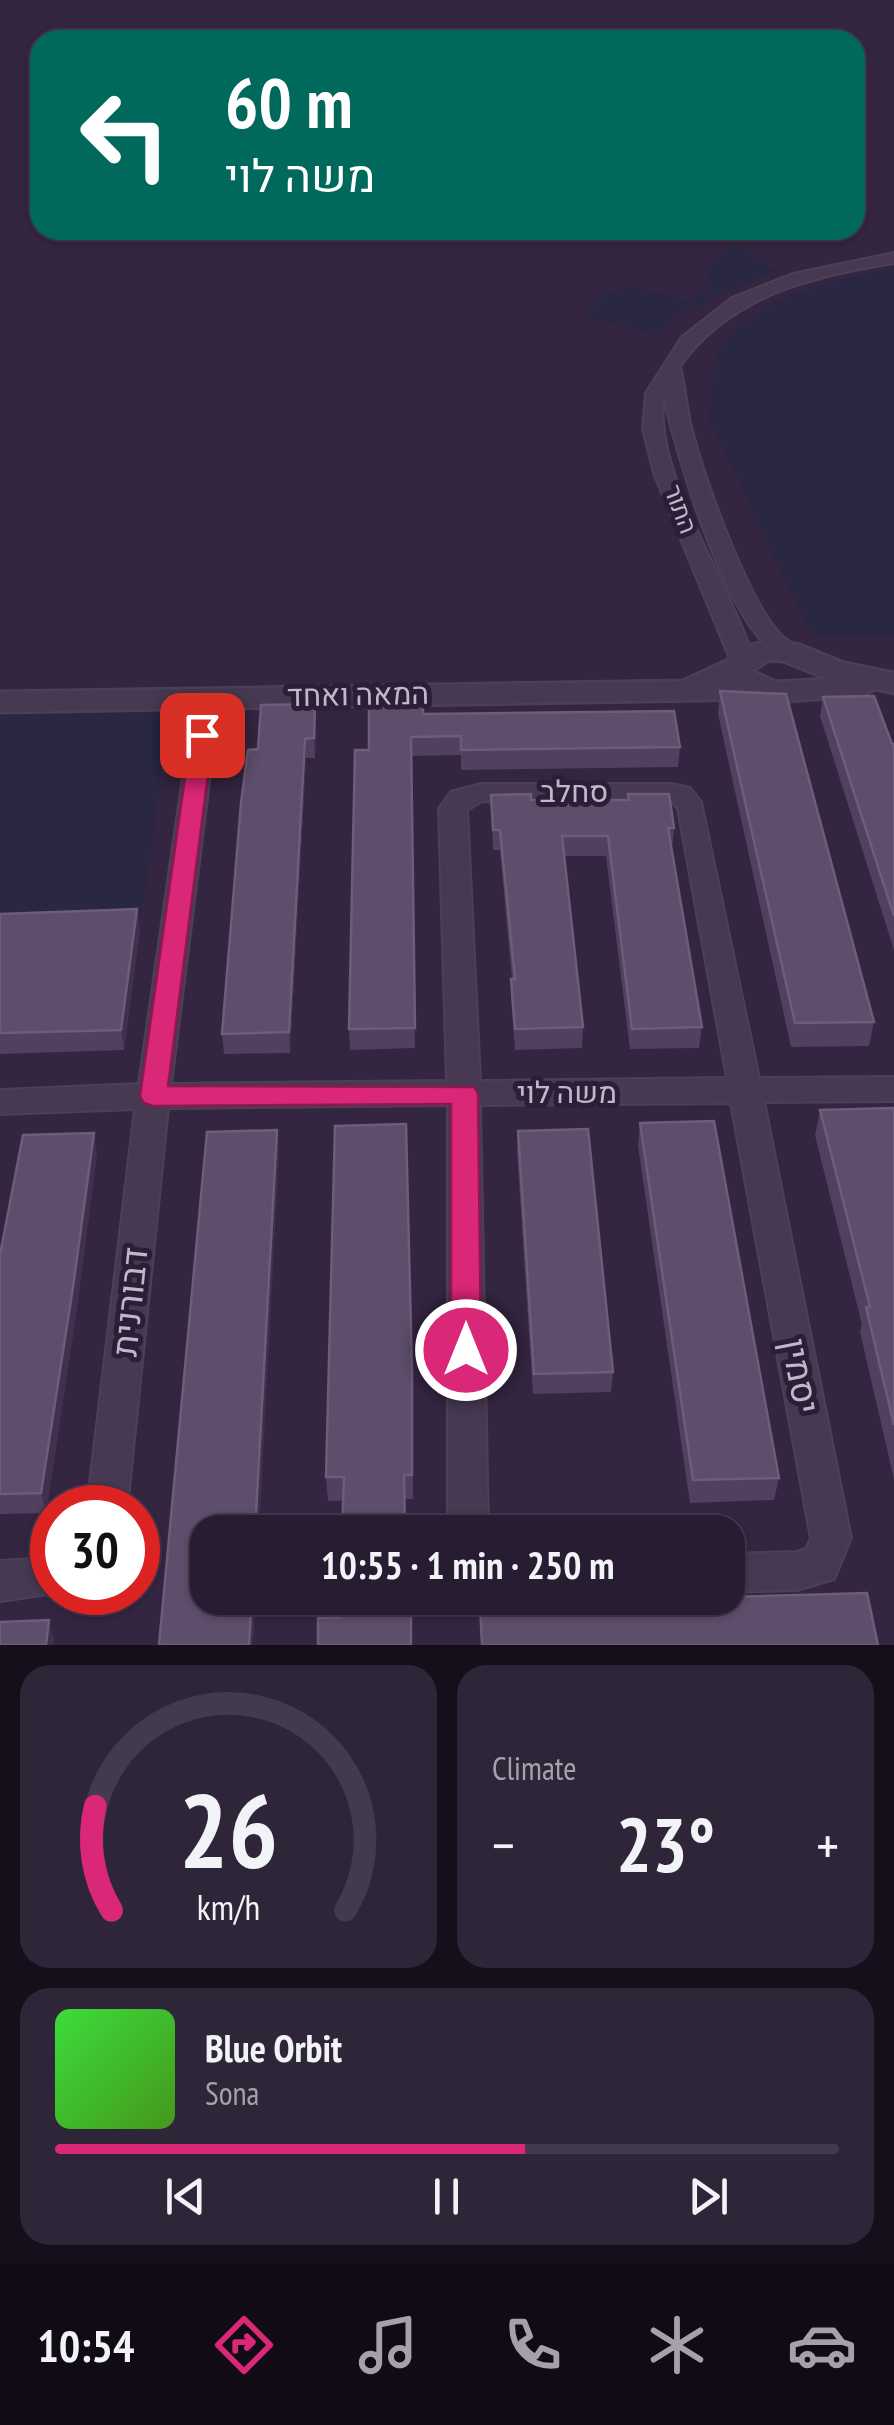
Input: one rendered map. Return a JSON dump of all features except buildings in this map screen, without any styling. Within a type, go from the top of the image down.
[{"type":"street","name":"התור","points":[[747,672],[733,630],[680,512],[656,433],[656,390],[676,356],[714,318],[770,288],[826,270],[894,258]]},
{"type":"street","name":"התור","points":[[676,356],[671,370],[674,406],[711,517],[766,633],[796,655]]},
{"type":"street","points":[[756,652],[796,655],[835,671],[894,685],[796,691],[747,672],[756,652]]},
{"type":"street","points":[[796,655],[813,670],[813,676],[796,691]]},
{"type":"street","name":"המאה ואחד","points":[[0,702],[656,688],[747,672]]},
{"type":"street","name":"דבורנית","points":[[109,1485],[153,1096],[202,735]]},
{"type":"street","name":"סחלב","points":[[464,1094],[453,809],[461,798],[481,792],[671,793],[688,802],[745,1092]]},
{"type":"street","name":"משה לוי","points":[[0,1102],[153,1096],[894,1089]]},
{"type":"street","name":"יסמין","points":[[745,1092],[831,1538],[820,1565],[797,1571],[745,1573]]},
{"type":"street","points":[[464,1094],[468,1515]]},
{"type":"street","points":[[0,1581],[30,1579]]},
{"type":"shaded area","points":[[731,247],[739,247],[776,271],[716,296],[706,289],[708,276]]},
{"type":"shaded area","points":[[894,268],[894,637],[812,635],[709,420],[715,357],[733,331],[776,302],[826,283]]},
{"type":"shaded area","points":[[622,285],[691,301],[702,291],[711,298],[693,311],[683,309],[655,334],[584,317],[605,293],[612,294]]},
{"type":"shaded area","points":[[170,710],[142,914],[0,918],[0,713]]},
{"type":"route","points":[[202,735],[153,1096],[464,1094],[466,1350]]}]
